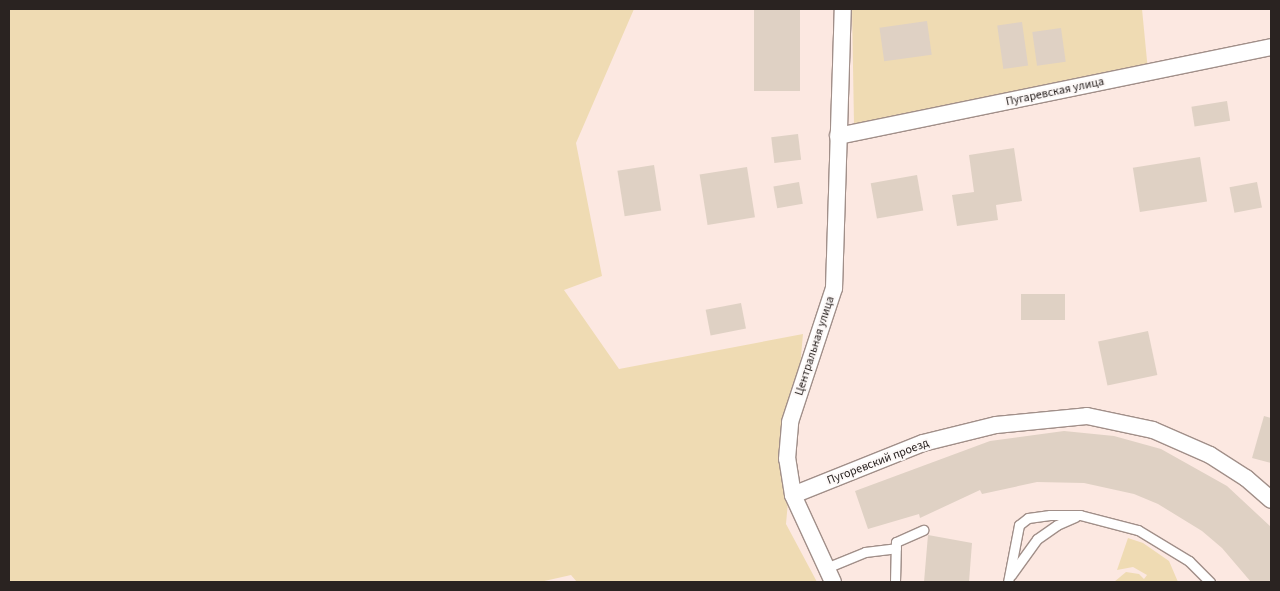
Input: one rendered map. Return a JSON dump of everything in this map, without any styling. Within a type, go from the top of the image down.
[{"type":"street","name":"Центральная улица","points":[[829,575],[794,495],[787,459],[790,422],[834,288],[843,9]]},
{"type":"street","name":"Пугаревская улица","points":[[838,136],[1271,47]]},
{"type":"street","name":"Пугоревский проезд","points":[[794,495],[924,443],[996,425],[1087,416],[1153,430],[1210,455],[1246,478],[1271,500]]},
{"type":"lane","points":[[1008,581],[1013,546],[1022,520],[1050,515],[1080,515],[1110,520],[1152,537],[1189,561],[1210,582]]},
{"type":"lane","points":[[1008,581],[1020,558],[1037,539],[1057,525],[1080,515]]},
{"type":"lane","points":[[895,582],[896,548],[899,538],[923,530]]},
{"type":"lane","points":[[829,575],[865,552],[896,548]]},
{"type":"shaded area","points":[[9,9],[634,9],[576,143],[602,276],[564,290],[619,369],[803,334],[786,524],[817,582],[577,582],[571,575],[540,582],[9,582]]},
{"type":"shaded area","points":[[852,9],[1142,9],[1148,71],[854,124]]},
{"type":"shaded area","points":[[1128,538],[1143,543],[1169,561],[1178,582],[1114,582],[1126,572],[1139,574],[1144,579],[1147,575],[1133,567],[1117,570]]},
{"type":"building","points":[[754,9],[800,9],[800,91],[754,91]]},
{"type":"building","points":[[927,21],[932,55],[884,61],[879,28]]},
{"type":"building","points":[[1022,22],[1028,66],[1003,69],[997,25]]},
{"type":"building","points":[[1061,28],[1066,62],[1037,66],[1032,32]]},
{"type":"building","points":[[1227,101],[1230,121],[1195,126],[1191,107]]},
{"type":"building","points":[[798,134],[801,160],[774,163],[771,137]]},
{"type":"building","points":[[1014,148],[1022,201],[996,205],[998,220],[957,226],[952,195],[974,192],[969,155]]},
{"type":"building","points":[[1200,157],[1207,201],[1140,212],[1133,168]]},
{"type":"building","points":[[654,165],[661,210],[625,216],[617,171]]},
{"type":"building","points":[[747,167],[755,217],[708,225],[700,175]]},
{"type":"building","points":[[917,175],[923,210],[877,219],[871,183]]},
{"type":"building","points":[[799,182],[803,204],[777,208],[773,187]]},
{"type":"building","points":[[1257,182],[1262,208],[1234,213],[1230,187]]},
{"type":"building","points":[[1021,294],[1065,294],[1065,320],[1021,320]]},
{"type":"building","points":[[741,303],[746,329],[711,335],[706,310]]},
{"type":"building","points":[[1148,331],[1157,375],[1107,386],[1098,342]]},
{"type":"building","points":[[1264,416],[1271,418],[1271,463],[1252,458]]},
{"type":"building","points":[[1064,431],[1114,436],[1161,449],[1227,486],[1271,527],[1271,582],[1251,582],[1222,548],[1202,531],[1158,504],[1134,494],[1084,483],[1037,482],[982,494],[980,490],[920,518],[919,514],[868,529],[855,491],[990,441]]},
{"type":"building","points":[[928,535],[972,543],[969,582],[924,582]]}]
